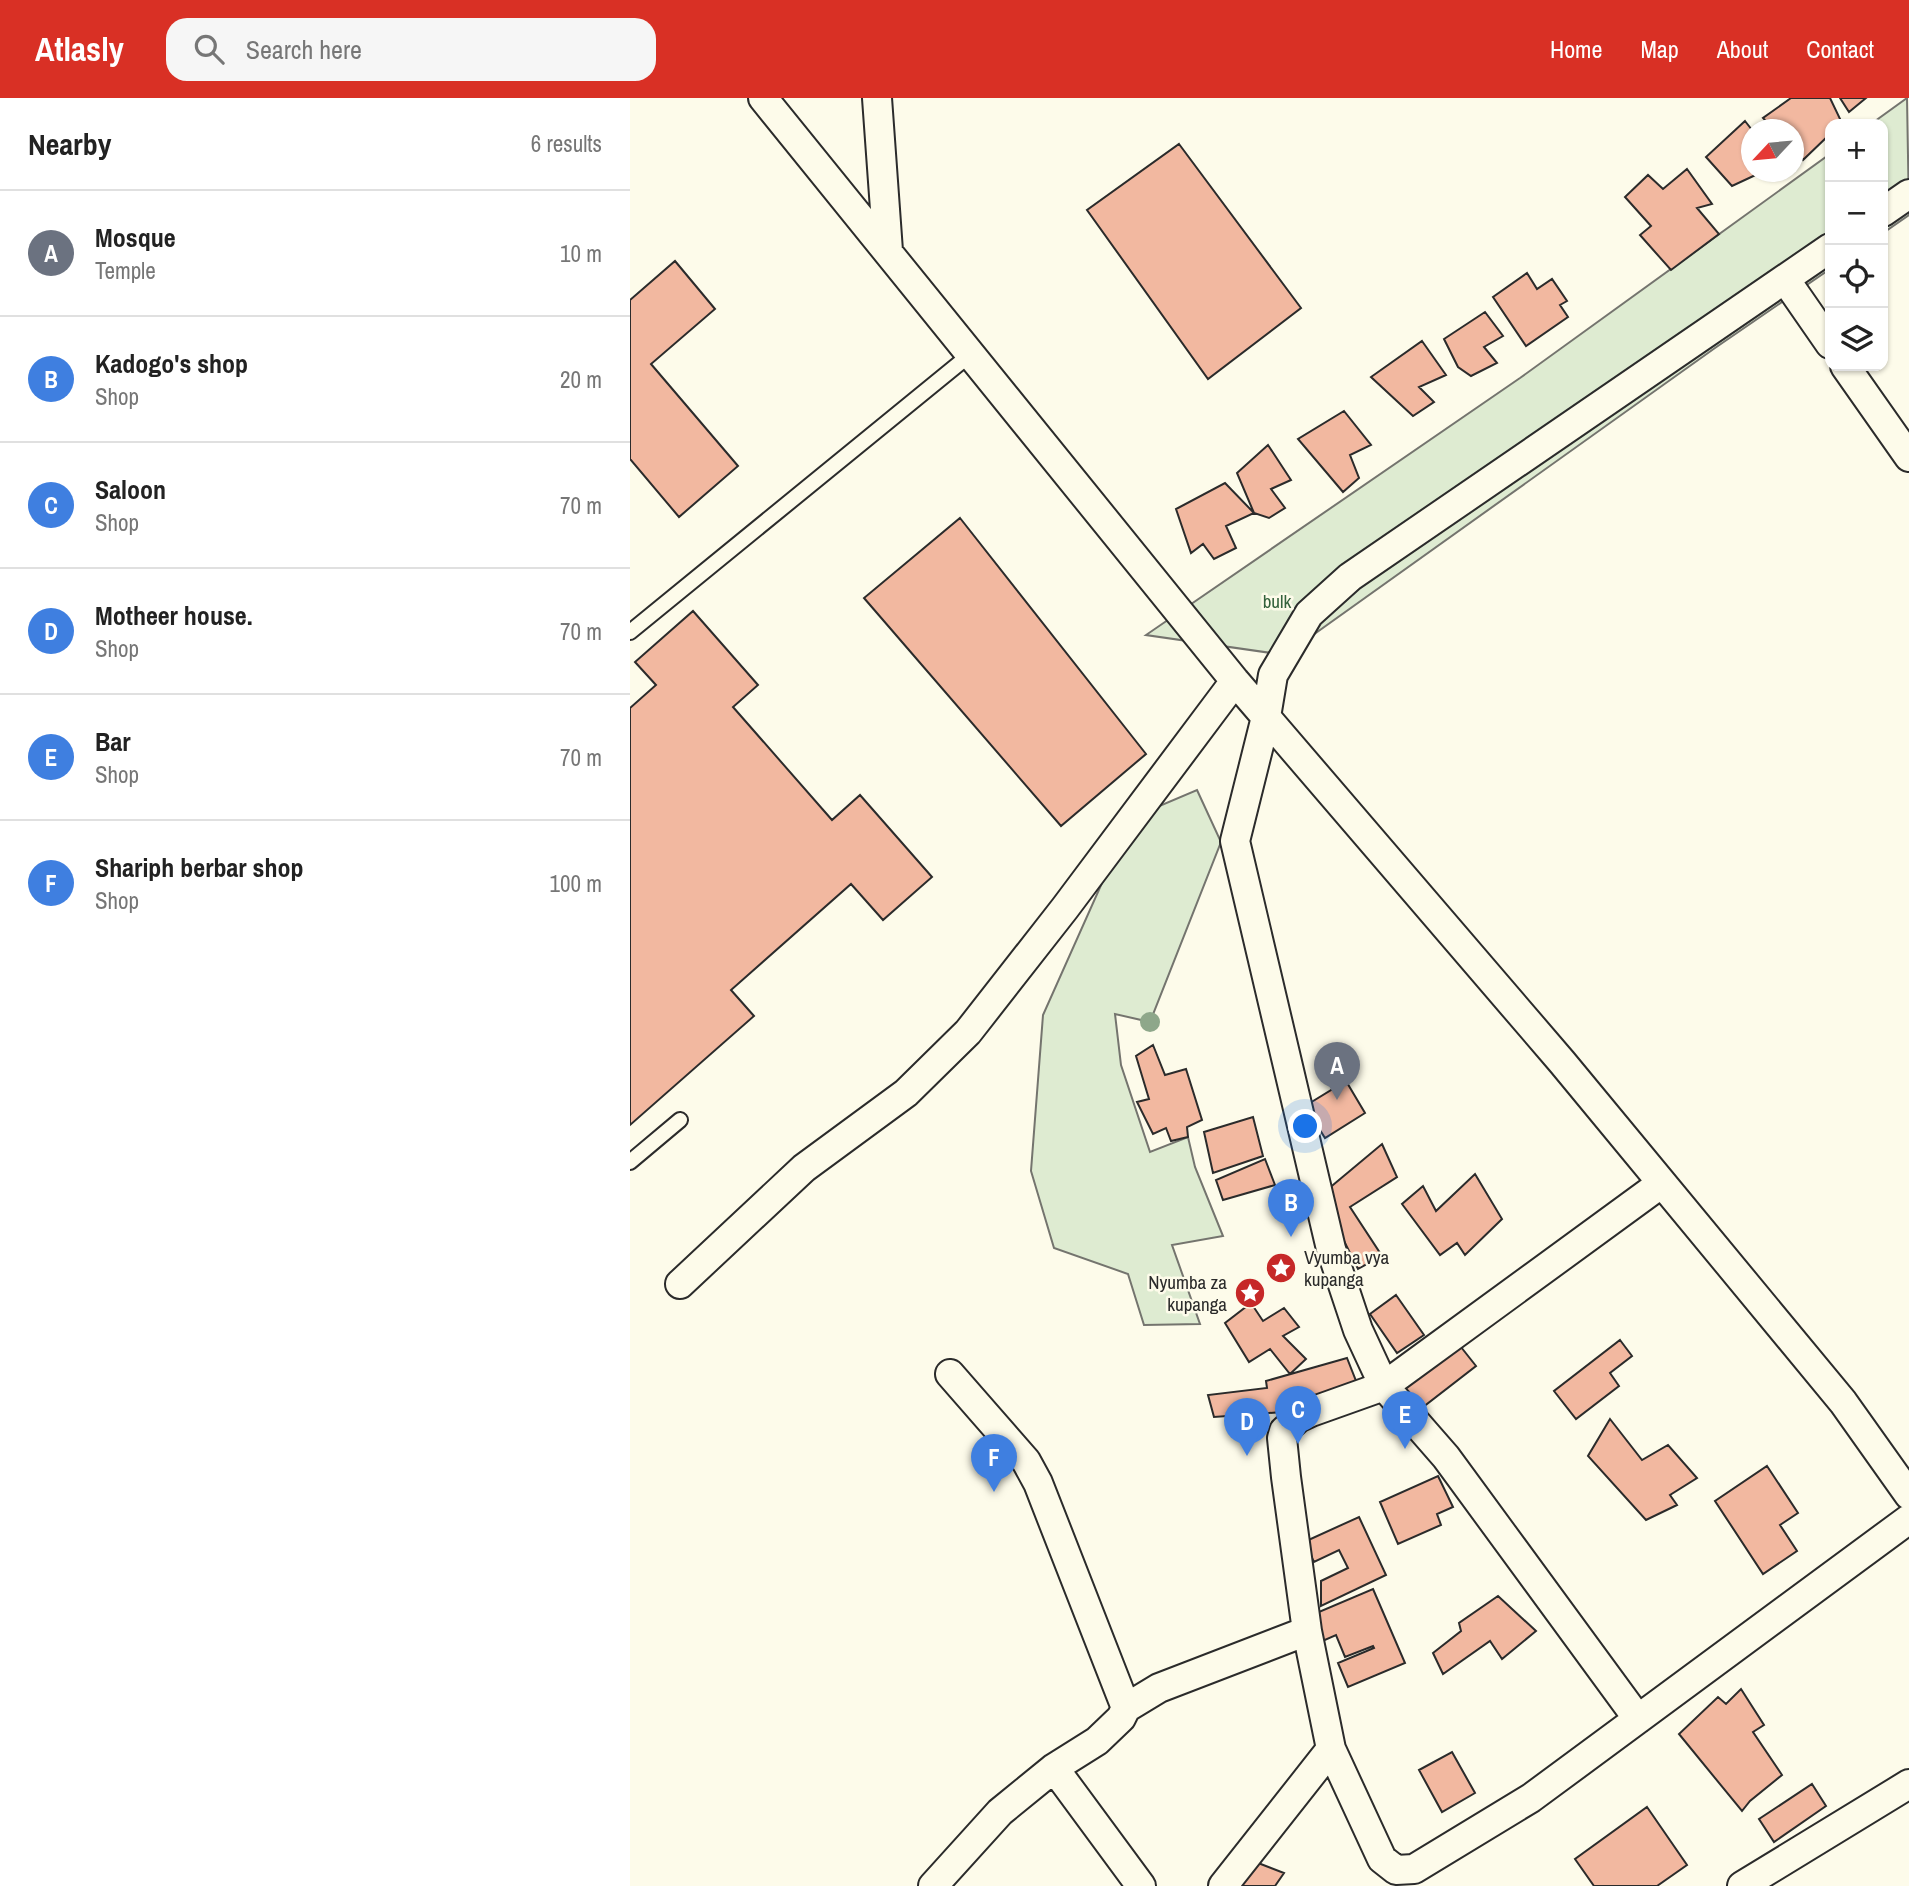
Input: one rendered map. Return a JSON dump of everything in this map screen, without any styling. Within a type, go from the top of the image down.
[{"type":"street","points":[[763,98],[1235,681],[1402,873],[1843,1402],[1909,1495]]},
{"type":"street","points":[[877,98],[888,251]]},
{"type":"street","points":[[1888,209],[1909,194]]},
{"type":"street","points":[[1638,1719],[1517,1550],[1446,1457],[1384,1386],[1358,1330],[1331,1249],[1235,841],[1266,717],[1273,676],[1309,614],[1350,577],[1825,251]]},
{"type":"street","points":[[1785,279],[1825,337]]},
{"type":"street","points":[[1849,371],[1909,457]]},
{"type":"street","points":[[680,1284],[804,1168],[906,1093],[968,1032],[1065,908],[1235,681]]},
{"type":"street","points":[[1661,1183],[1384,1386],[1311,1412],[1298,1418],[1284,1431],[1282,1438],[1286,1477],[1307,1631],[1331,1749],[1382,1859],[1396,1870],[1414,1869],[1531,1798],[1909,1519]]},
{"type":"street","points":[[950,1374],[1026,1461],[1038,1482],[1126,1708]]},
{"type":"street","points":[[941,1883],[1000,1812],[1054,1768],[1097,1741],[1121,1718],[1126,1708],[1159,1688],[1307,1631]]},
{"type":"street","points":[[1223,1886],[1331,1749]]},
{"type":"street","points":[[1054,1768],[1141,1886]]},
{"type":"street","points":[[1742,1886],[1909,1784]]},
{"type":"lane","points":[[630,632],[972,354]]},
{"type":"lane","points":[[630,1162],[680,1120]]},
{"type":"green space","points":[[1907,98],[1909,215],[1888,230],[1888,119],[1878,119]]},
{"type":"green space","name":"bulk","points":[[1825,158],[1825,272],[1285,655],[1146,635],[1520,378],[1791,182],[1804,182],[1804,173]]},
{"type":"green space","points":[[1197,790],[1221,842],[1150,1022],[1115,1014],[1121,1065],[1150,1152],[1188,1137],[1195,1167],[1223,1236],[1172,1245],[1200,1324],[1144,1325],[1128,1274],[1054,1248],[1031,1171],[1043,1015],[1131,818]]},
{"type":"building","points":[[1791,98],[1830,98],[1840,119],[1825,119],[1825,139],[1804,159],[1804,119],[1763,118]]},
{"type":"building","points":[[1840,98],[1866,98],[1849,112]]},
{"type":"building","points":[[1741,125],[1741,182],[1732,186],[1706,157]]},
{"type":"building","points":[[1179,144],[1301,308],[1208,379],[1087,210]]},
{"type":"building","points":[[1687,169],[1712,204],[1697,208],[1719,234],[1671,270],[1640,235],[1651,226],[1625,197],[1648,175],[1663,189]]},
{"type":"building","points":[[675,261],[715,309],[651,364],[738,466],[679,517],[630,459],[630,300]]},
{"type":"building","points":[[1527,273],[1537,289],[1552,279],[1567,301],[1560,305],[1568,317],[1526,346],[1493,297]]},
{"type":"building","points":[[1485,312],[1503,336],[1484,347],[1497,363],[1471,376],[1458,367],[1444,339]]},
{"type":"building","points":[[1422,341],[1446,375],[1419,387],[1434,402],[1413,416],[1371,377]]},
{"type":"building","points":[[1344,411],[1371,445],[1350,455],[1359,478],[1343,492],[1298,439]]},
{"type":"building","points":[[1268,445],[1291,480],[1271,489],[1285,508],[1269,518],[1254,513],[1237,473]]},
{"type":"building","points":[[1225,483],[1254,513],[1226,526],[1236,548],[1214,559],[1203,544],[1191,553],[1176,509]]},
{"type":"building","points":[[960,518],[1146,754],[1061,826],[864,598]]},
{"type":"building","points":[[693,611],[758,685],[733,707],[832,820],[860,795],[932,877],[883,920],[851,884],[731,990],[754,1016],[630,1125],[630,708],[656,685],[635,662]]},
{"type":"building","points":[[1153,1045],[1165,1075],[1186,1069],[1202,1120],[1187,1127],[1188,1137],[1171,1141],[1166,1128],[1153,1134],[1137,1102],[1149,1099],[1136,1056]]},
{"type":"building","points":[[1346,1081],[1365,1113],[1325,1138],[1305,1106]]},
{"type":"building","points":[[1253,1117],[1263,1156],[1213,1173],[1204,1132]]},
{"type":"building","points":[[1382,1144],[1397,1177],[1350,1207],[1382,1256],[1358,1269],[1321,1195]]},
{"type":"building","points":[[1265,1159],[1275,1185],[1223,1200],[1216,1180]]},
{"type":"building","points":[[1475,1174],[1502,1219],[1465,1255],[1457,1243],[1440,1255],[1402,1204],[1423,1186],[1436,1211]]},
{"type":"building","points":[[1396,1295],[1424,1335],[1397,1353],[1370,1314]]},
{"type":"building","points":[[1251,1303],[1263,1321],[1284,1308],[1299,1327],[1283,1336],[1306,1359],[1290,1374],[1270,1349],[1249,1362],[1225,1323]]},
{"type":"building","points":[[1620,1340],[1632,1356],[1610,1373],[1619,1386],[1576,1419],[1554,1391]]},
{"type":"building","points":[[1457,1342],[1476,1366],[1414,1414],[1395,1390]]},
{"type":"building","points":[[1347,1358],[1358,1386],[1283,1412],[1214,1417],[1208,1395],[1267,1388],[1266,1381]]},
{"type":"building","points":[[1610,1419],[1642,1460],[1668,1445],[1697,1478],[1670,1495],[1677,1505],[1646,1520],[1588,1456]]},
{"type":"building","points":[[1767,1466],[1798,1513],[1780,1525],[1797,1551],[1763,1574],[1715,1501]]},
{"type":"building","points":[[1438,1476],[1453,1507],[1437,1514],[1441,1525],[1398,1544],[1380,1502]]},
{"type":"building","points":[[1359,1517],[1386,1575],[1321,1606],[1321,1581],[1348,1568],[1339,1550],[1314,1562],[1304,1542]]},
{"type":"building","points":[[1373,1589],[1405,1663],[1348,1687],[1338,1663],[1374,1648],[1373,1646],[1345,1657],[1336,1635],[1318,1643],[1307,1617]]},
{"type":"building","points":[[1498,1596],[1536,1631],[1502,1659],[1490,1641],[1443,1674],[1433,1653],[1461,1631],[1459,1623]]},
{"type":"building","points":[[1741,1689],[1764,1725],[1753,1732],[1782,1775],[1742,1811],[1679,1734],[1718,1697],[1726,1704]]},
{"type":"building","points":[[1452,1752],[1475,1793],[1442,1812],[1419,1770]]},
{"type":"building","points":[[1812,1784],[1826,1806],[1774,1842],[1759,1819]]},
{"type":"building","points":[[1647,1807],[1687,1865],[1657,1886],[1594,1886],[1575,1859]]},
{"type":"building","points":[[1253,1861],[1284,1873],[1275,1886],[1232,1886]]},
{"type":"place","name":"Mosque","points":[[1337,1100]]},
{"type":"place","name":"Kadogo's shop","points":[[1291,1237]]},
{"type":"place","name":"Vyumba vya kupanga","points":[[1281,1268]]},
{"type":"place","name":"Nyumba za kupanga","points":[[1250,1293]]},
{"type":"place","name":"Saloon","points":[[1298,1444]]},
{"type":"place","name":"Bar","points":[[1405,1449]]},
{"type":"place","name":"Motheer house.","points":[[1247,1456]]},
{"type":"place","name":"Shariph berbar shop","points":[[994,1492]]}]
